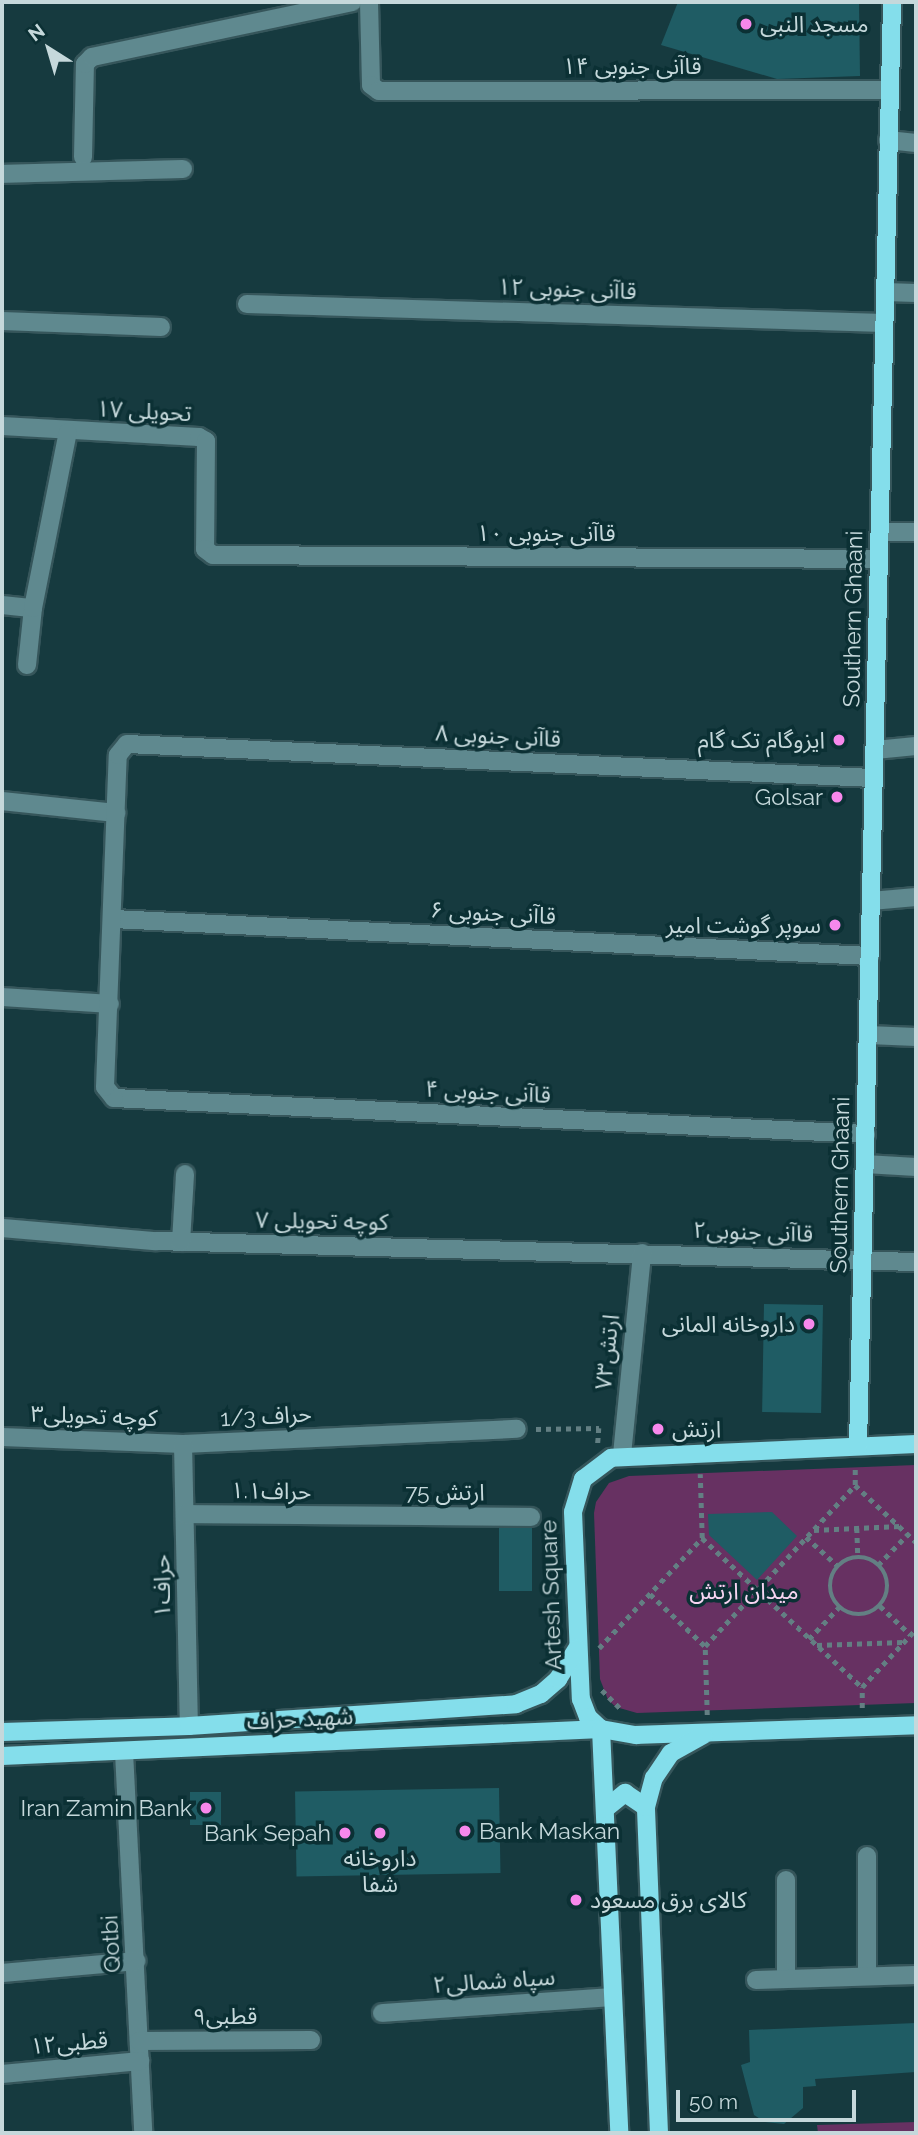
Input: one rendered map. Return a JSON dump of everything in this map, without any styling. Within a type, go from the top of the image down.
[{"type":"main road","name":"Southern Ghaani","points":[[858,1446],[892,2]]},
{"type":"main road","points":[[598,1465],[622,1455],[916,1444]]},
{"type":"main road","name":"Artesh Square","points":[[598,1465],[583,1479],[573,1512],[581,1699],[588,1717],[601,1730]]},
{"type":"main road","points":[[2,1732],[189,1726],[516,1704],[541,1694],[558,1679],[577,1649]]},
{"type":"main road","points":[[418,1738],[420,1710]]},
{"type":"main road","points":[[619,2133],[610,1997],[601,1730],[636,1735],[916,1725]]},
{"type":"main road","name":"شهید حراف","points":[[2,1756],[601,1730]]},
{"type":"main road","points":[[659,2133],[646,1807],[654,1778],[671,1753],[708,1732]]},
{"type":"main road","points":[[605,1809],[625,1793],[646,1807]]},
{"type":"street","points":[[83,157],[85,64],[92,57],[352,2]]},
{"type":"street","name":"قاآنی جنوبی ۱۴","points":[[369,2],[374,89],[890,90]]},
{"type":"street","points":[[888,140],[916,143]]},
{"type":"street","points":[[2,174],[183,169]]},
{"type":"street","points":[[885,292],[916,293]]},
{"type":"street","name":"قاآنی جنوبی ۱۲","points":[[247,304],[884,323]]},
{"type":"street","points":[[2,321],[161,327]]},
{"type":"street","name":"تحویلی ۱۷","points":[[2,426],[68,432],[199,437],[206,441],[205,549],[213,555]]},
{"type":"street","points":[[27,665],[33,608],[68,432]]},
{"type":"street","points":[[880,532],[916,532]]},
{"type":"street","name":"قاآنی جنوبی ۱۰","points":[[213,555],[879,559]]},
{"type":"street","points":[[2,605],[33,608]]},
{"type":"street","name":"قاآنی جنوبی ۸","points":[[116,813],[120,749],[127,744],[874,778]]},
{"type":"street","points":[[875,750],[916,746]]},
{"type":"street","points":[[2,801],[116,813],[110,1004],[2,997]]},
{"type":"street","points":[[871,901],[916,897]]},
{"type":"street","name":"قاآنی جنوبی ۶","points":[[113,919],[870,956]]},
{"type":"street","name":"قاآنی جنوبی ۴","points":[[110,1004],[108,1095],[114,1098],[866,1134]]},
{"type":"street","points":[[868,1035],[916,1037]]},
{"type":"street","points":[[865,1164],[916,1167]]},
{"type":"street","points":[[181,1242],[185,1174]]},
{"type":"street","name":"کوچه تحویلی ۷","points":[[2,1228],[181,1242],[642,1253]]},
{"type":"street","name":"۲قاآنی جنوبی","points":[[642,1253],[916,1262]]},
{"type":"street","name":"ارتش۷۳","points":[[622,1455],[642,1253]]},
{"type":"street","name":"1/3 حراف","points":[[183,1444],[517,1429]]},
{"type":"street","name":"کوچه تحویلی۳","points":[[2,1437],[183,1444]]},
{"type":"street","name":"حراف۱","points":[[183,1444],[189,1726]]},
{"type":"street","name":"حراف۱.۱","points":[[184,1514],[358,1516]]},
{"type":"street","name":"75 ارتش","points":[[358,1516],[531,1517]]},
{"type":"street","name":"Qotbi","points":[[124,1752],[143,2133]]},
{"type":"street","points":[[867,1856],[867,1976]]},
{"type":"street","points":[[786,1880],[786,1979]]},
{"type":"street","points":[[2,1973],[136,1961]]},
{"type":"street","points":[[756,1980],[916,1975]]},
{"type":"street","name":"سپاه شمالی۲","points":[[382,2013],[610,1997]]},
{"type":"street","name":"قطبی۹","points":[[139,2041],[311,2040]]},
{"type":"street","name":"قطبی۱۲","points":[[2,2074],[140,2062]]},
{"type":"path","points":[[517,1429],[598,1428],[598,1465]]},
{"type":"path","points":[[699,1452],[702,1538],[862,1688],[916,1629]]},
{"type":"path","points":[[708,1732],[705,1646],[855,1485],[916,1542]]},
{"type":"path","points":[[814,1530],[900,1527]]},
{"type":"path","points":[[857,1528],[858,1557]]},
{"type":"path","points":[[878,1565],[908,1534]]},
{"type":"path","points":[[806,1537],[838,1566]]},
{"type":"path","points":[[577,1649],[599,1648],[702,1538]]},
{"type":"path","points":[[858,1557],[878,1565],[887,1585],[880,1606],[859,1615],[839,1607],[830,1587],[838,1566],[858,1557]]},
{"type":"path","points":[[650,1594],[705,1646]]},
{"type":"path","points":[[880,1606],[911,1635]]},
{"type":"path","points":[[809,1639],[839,1607]]},
{"type":"path","points":[[598,1635],[599,1659]]},
{"type":"path","points":[[817,1645],[904,1642]]},
{"type":"path","points":[[600,1679],[608,1700],[626,1712]]},
{"type":"path","points":[[849,1706],[876,1705]]},
{"type":"path","points":[[693,1711],[720,1710]]},
{"type":"green space","name":"میدان ارتش","points":[[916,1465],[916,1703],[637,1713],[616,1707],[608,1700],[600,1679],[594,1513],[596,1502],[609,1483],[629,1476]]},
{"type":"green space","points":[[916,2122],[916,2133],[818,2133],[817,2125]]},
{"type":"building","name":"مسجد النبی","points":[[678,2],[859,2],[860,76],[777,79],[661,45]]},
{"type":"building","points":[[764,1304],[823,1305],[821,1413],[762,1412]]},
{"type":"building","points":[[772,1512],[797,1536],[757,1580],[709,1535],[708,1514]]},
{"type":"building","points":[[499,1528],[532,1528],[532,1591],[499,1591]]},
{"type":"building","points":[[499,1788],[500,1873],[297,1877],[295,1792]]},
{"type":"building","name":"Iran Zamin Bank","points":[[190,1792],[221,1792],[221,1825],[190,1825]]},
{"type":"building","points":[[916,2023],[916,2072],[815,2079],[816,2086],[803,2087],[803,2108],[784,2124],[765,2122],[754,2115],[741,2065],[750,2062],[749,2030]]},
{"type":"place","name":"مسجد النبی","points":[[746,24]]},
{"type":"place","name":"ایزوگام تک گام","points":[[839,740]]},
{"type":"place","name":"Golsar","points":[[837,797]]},
{"type":"place","name":"سوپر گوشت امیر","points":[[835,925]]},
{"type":"place","name":"داروخانه المانی","points":[[809,1324]]},
{"type":"place","name":"ارتش","points":[[658,1429]]},
{"type":"place","name":"Iran Zamin Bank","points":[[206,1808]]},
{"type":"place","name":"Bank Maskan","points":[[465,1831]]},
{"type":"place","name":"Bank Sepah","points":[[345,1833]]},
{"type":"place","name":"داروخانه شفا","points":[[380,1833]]},
{"type":"place","name":"کالای برق مسعود","points":[[576,1900]]}]
